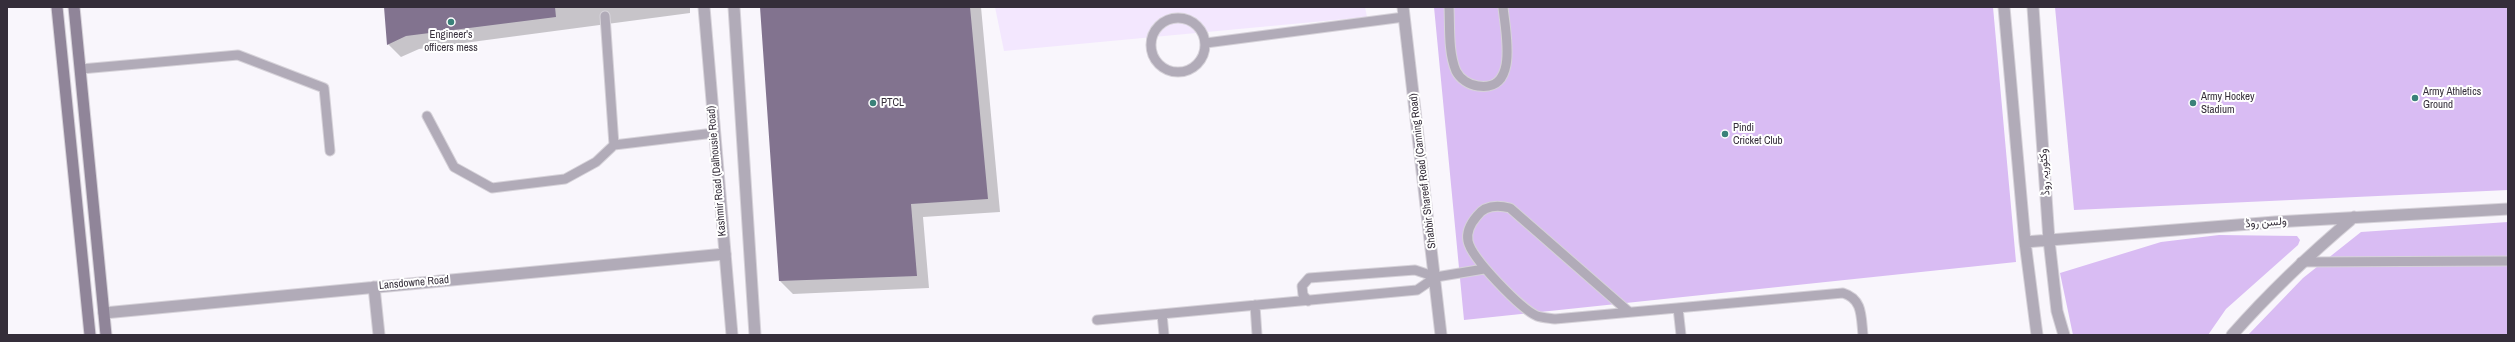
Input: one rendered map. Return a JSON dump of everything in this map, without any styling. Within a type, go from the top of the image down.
[{"type":"main road","points":[[57,7],[90,335]]},
{"type":"main road","points":[[74,7],[106,335]]},
{"type":"street","name":"Kashmir Road (Dalhousie Road)","points":[[704,7],[732,335]]},
{"type":"street","points":[[734,7],[755,335]]},
{"type":"street","points":[[2004,7],[2025,242],[2037,335]]},
{"type":"street","name":"وکٹوریہ روڈ","points":[[2033,7],[2049,240],[2057,311],[2064,335]]},
{"type":"street","name":"Shabbir Shareef Road (Canning Road)","points":[[1404,12],[1436,277],[1441,335]]},
{"type":"street","name":"ولسن روڈ","points":[[2025,242],[2354,217],[2508,209]]},
{"type":"street","points":[[2232,335],[2265,297],[2301,262],[2354,217]]},
{"type":"street","name":"Lansdowne Road","points":[[104,313],[724,254]]},
{"type":"street","points":[[374,287],[379,335]]},
{"type":"lane","points":[[1449,7],[1456,72],[1467,83],[1482,86],[1500,79],[1508,63],[1503,7]]},
{"type":"lane","points":[[1206,43],[1404,12]]},
{"type":"lane","points":[[605,16],[614,145]]},
{"type":"lane","points":[[1174,18],[1186,18],[1196,23],[1203,32],[1206,43],[1204,55],[1198,64],[1188,70],[1177,72],[1166,69],[1157,62],[1152,52],[1152,40],[1156,30],[1164,22],[1174,18]]},
{"type":"lane","points":[[81,69],[238,55],[324,88],[330,151]]},
{"type":"lane","points":[[427,116],[454,167],[492,188],[565,180],[596,162],[614,145],[714,133]]},
{"type":"lane","points":[[1629,312],[1510,208],[1491,206],[1480,212],[1471,223],[1468,242],[1474,256],[1484,269],[1536,316],[1556,319],[1843,293],[1852,296],[1859,305],[1863,335]]},
{"type":"lane","points":[[2301,262],[2508,261]]},
{"type":"lane","points":[[1097,320],[1418,290],[1436,277],[1484,269]]},
{"type":"lane","points":[[1308,301],[1303,295],[1302,286],[1309,278],[1414,270],[1436,277]]},
{"type":"lane","points":[[1255,305],[1257,335]]},
{"type":"lane","points":[[1678,308],[1681,335]]},
{"type":"lane","points":[[1162,314],[1164,335]]},
{"type":"shaded area","points":[[995,7],[1365,7],[1367,17],[1004,51]]},
{"type":"shaded area","name":"Pindi Cricket Club","points":[[1434,7],[1993,7],[2016,262],[1464,320]]},
{"type":"shaded area","points":[[2055,7],[2508,7],[2508,190],[2074,210]]},
{"type":"shaded area","points":[[2508,222],[2508,335],[2248,335],[2303,278],[2361,232]]},
{"type":"shaded area","points":[[2219,235],[2297,236],[2300,240],[2298,245],[2226,309],[2208,335],[2073,335],[2060,273],[2161,242]]},
{"type":"building","name":"Engineer's officers mess","points":[[384,7],[555,7],[556,17],[406,36],[387,45]]},
{"type":"building","name":"PTCL","points":[[760,7],[970,7],[988,199],[911,204],[917,276],[779,281]]},
{"type":"place","name":"Engineer's officers mess","points":[[451,22]]},
{"type":"place","name":"Army Athletics Ground","points":[[2415,98]]},
{"type":"place","name":"PTCL","points":[[873,103]]},
{"type":"place","name":"Army Hockey Stadium","points":[[2193,103]]},
{"type":"place","name":"Pindi Cricket Club","points":[[1725,134]]}]
